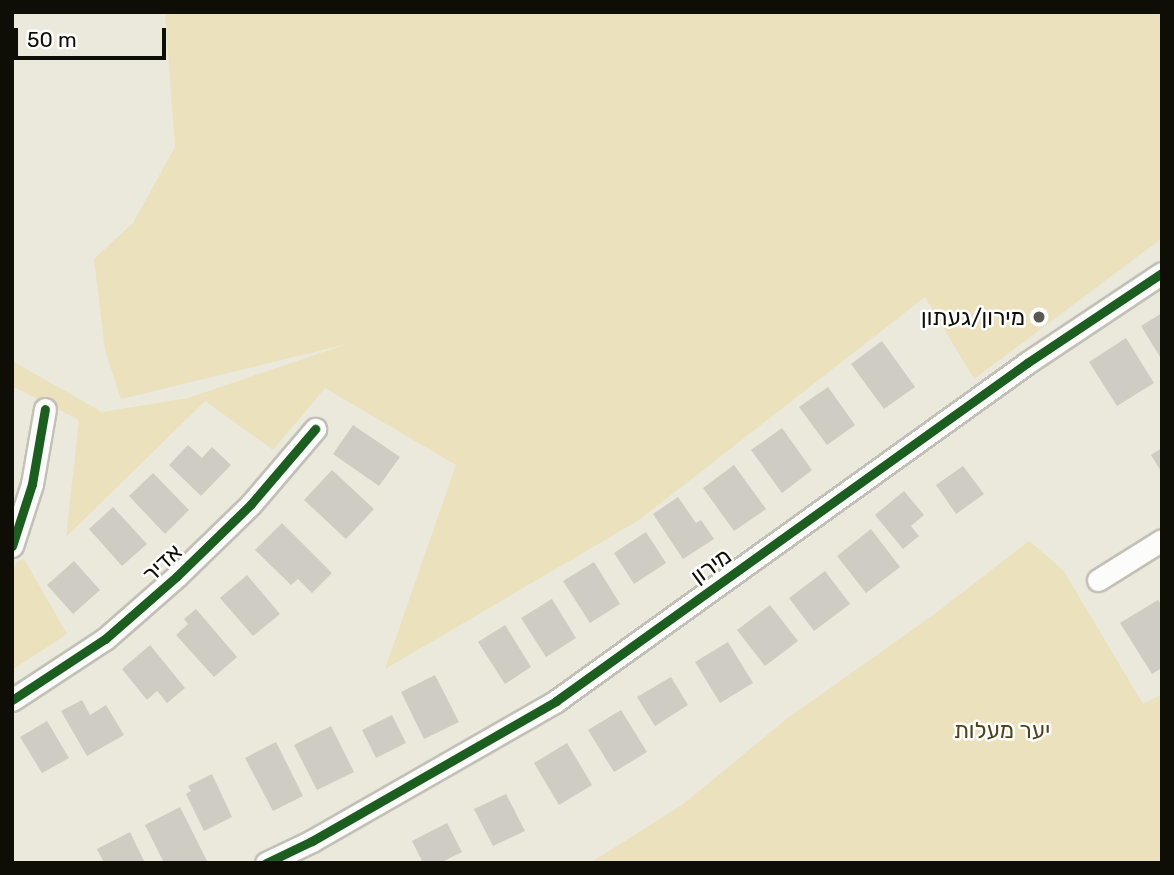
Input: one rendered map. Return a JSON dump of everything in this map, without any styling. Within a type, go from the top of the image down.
[{"type":"street","name":"מירון","points":[[266,863],[312,841],[556,701],[1027,363],[1162,273]]},
{"type":"street","points":[[12,546],[32,484],[45,409]]},
{"type":"street","name":"אדיר","points":[[12,700],[105,639],[177,576],[251,504],[315,429]]},
{"type":"street","points":[[1098,580],[1162,540]]},
{"type":"green space","points":[[165,12],[1162,12],[1162,238],[974,379],[925,297],[639,520],[385,669],[456,465],[325,388],[273,450],[205,401],[66,537],[79,420],[12,386],[12,361],[102,412],[188,398],[347,344],[121,399],[105,350],[94,259],[133,223],[175,147]]},
{"type":"green space","name":"יער מעלות","points":[[1029,541],[1063,570],[1143,704],[1162,694],[1162,863],[590,863],[682,805],[789,717],[932,616]]},
{"type":"green space","points":[[24,559],[67,634],[12,668],[12,573],[17,562]]},
{"type":"building","points":[[1162,313],[1162,360],[1141,326]]},
{"type":"building","points":[[1126,338],[1154,383],[1117,406],[1089,362]]},
{"type":"building","points":[[882,341],[915,387],[884,409],[851,364]]},
{"type":"building","points":[[828,387],[855,425],[827,445],[799,407]]},
{"type":"building","points":[[353,425],[400,457],[379,486],[333,454]]},
{"type":"building","points":[[782,428],[812,470],[782,493],[751,450]]},
{"type":"building","points":[[188,445],[202,458],[212,447],[231,465],[201,496],[169,465]]},
{"type":"building","points":[[1162,448],[1162,473],[1151,455]]},
{"type":"building","points":[[734,465],[766,509],[734,531],[703,488]]},
{"type":"building","points":[[963,466],[984,494],[956,514],[936,485]]},
{"type":"building","points":[[332,470],[374,509],[346,539],[304,500]]},
{"type":"building","points":[[153,473],[189,510],[165,534],[129,496]]},
{"type":"building","points":[[904,491],[924,515],[911,526],[919,536],[903,549],[875,515]]},
{"type":"building","points":[[678,497],[696,523],[701,520],[714,539],[683,559],[653,514]]},
{"type":"building","points":[[113,507],[147,544],[122,566],[89,529]]},
{"type":"building","points":[[282,523],[332,573],[312,593],[298,579],[291,585],[255,550]]},
{"type":"building","points":[[871,529],[900,567],[866,593],[837,556]]},
{"type":"building","points":[[646,532],[666,563],[634,584],[614,553]]},
{"type":"building","points":[[74,561],[100,590],[73,614],[47,585]]},
{"type":"building","points":[[594,562],[620,604],[590,623],[563,581]]},
{"type":"building","points":[[825,571],[850,604],[814,631],[789,598]]},
{"type":"building","points":[[247,575],[280,614],[253,636],[220,598]]},
{"type":"building","points":[[552,599],[576,638],[546,657],[521,618]]},
{"type":"building","points":[[1158,600],[1162,606],[1162,668],[1152,674],[1120,623]]},
{"type":"building","points":[[770,605],[798,641],[765,666],[737,630]]},
{"type":"building","points":[[196,609],[237,657],[214,677],[176,635],[188,624],[184,619]]},
{"type":"building","points":[[505,625],[531,667],[505,684],[478,642]]},
{"type":"building","points":[[728,642],[753,683],[720,703],[695,662]]},
{"type":"building","points":[[150,645],[185,688],[167,703],[157,691],[147,700],[122,669]]},
{"type":"building","points":[[435,675],[459,722],[424,739],[401,692]]},
{"type":"building","points":[[671,677],[688,705],[655,726],[637,697]]},
{"type":"building","points":[[82,700],[90,715],[106,705],[124,735],[87,756],[61,711]]},
{"type":"building","points":[[621,710],[647,752],[614,772],[588,730]]},
{"type":"building","points":[[392,715],[406,743],[376,758],[362,730]]},
{"type":"building","points":[[47,721],[69,758],[42,773],[20,737]]},
{"type":"building","points":[[331,726],[354,772],[317,790],[294,745]]},
{"type":"building","points":[[276,742],[303,796],[273,811],[245,758]]},
{"type":"building","points":[[567,743],[592,785],[559,805],[534,763]]},
{"type":"building","points":[[212,774],[232,817],[204,831],[186,794],[191,791],[188,786]]},
{"type":"building","points":[[506,794],[525,831],[493,846],[474,809]]},
{"type":"building","points":[[180,807],[207,861],[204,863],[164,863],[145,825]]},
{"type":"building","points":[[447,823],[462,852],[440,863],[423,863],[412,841]]},
{"type":"building","points":[[130,832],[145,863],[104,863],[97,849]]},
{"type":"cycle path","points":[[266,863],[312,841],[556,701],[1027,363],[1162,273]]},
{"type":"cycle path","points":[[12,546],[32,484],[45,409]]},
{"type":"cycle path","points":[[12,700],[105,639],[177,576],[251,504],[315,429]]},
{"type":"place","name":"מירון/געתון","points":[[1039,317]]}]
